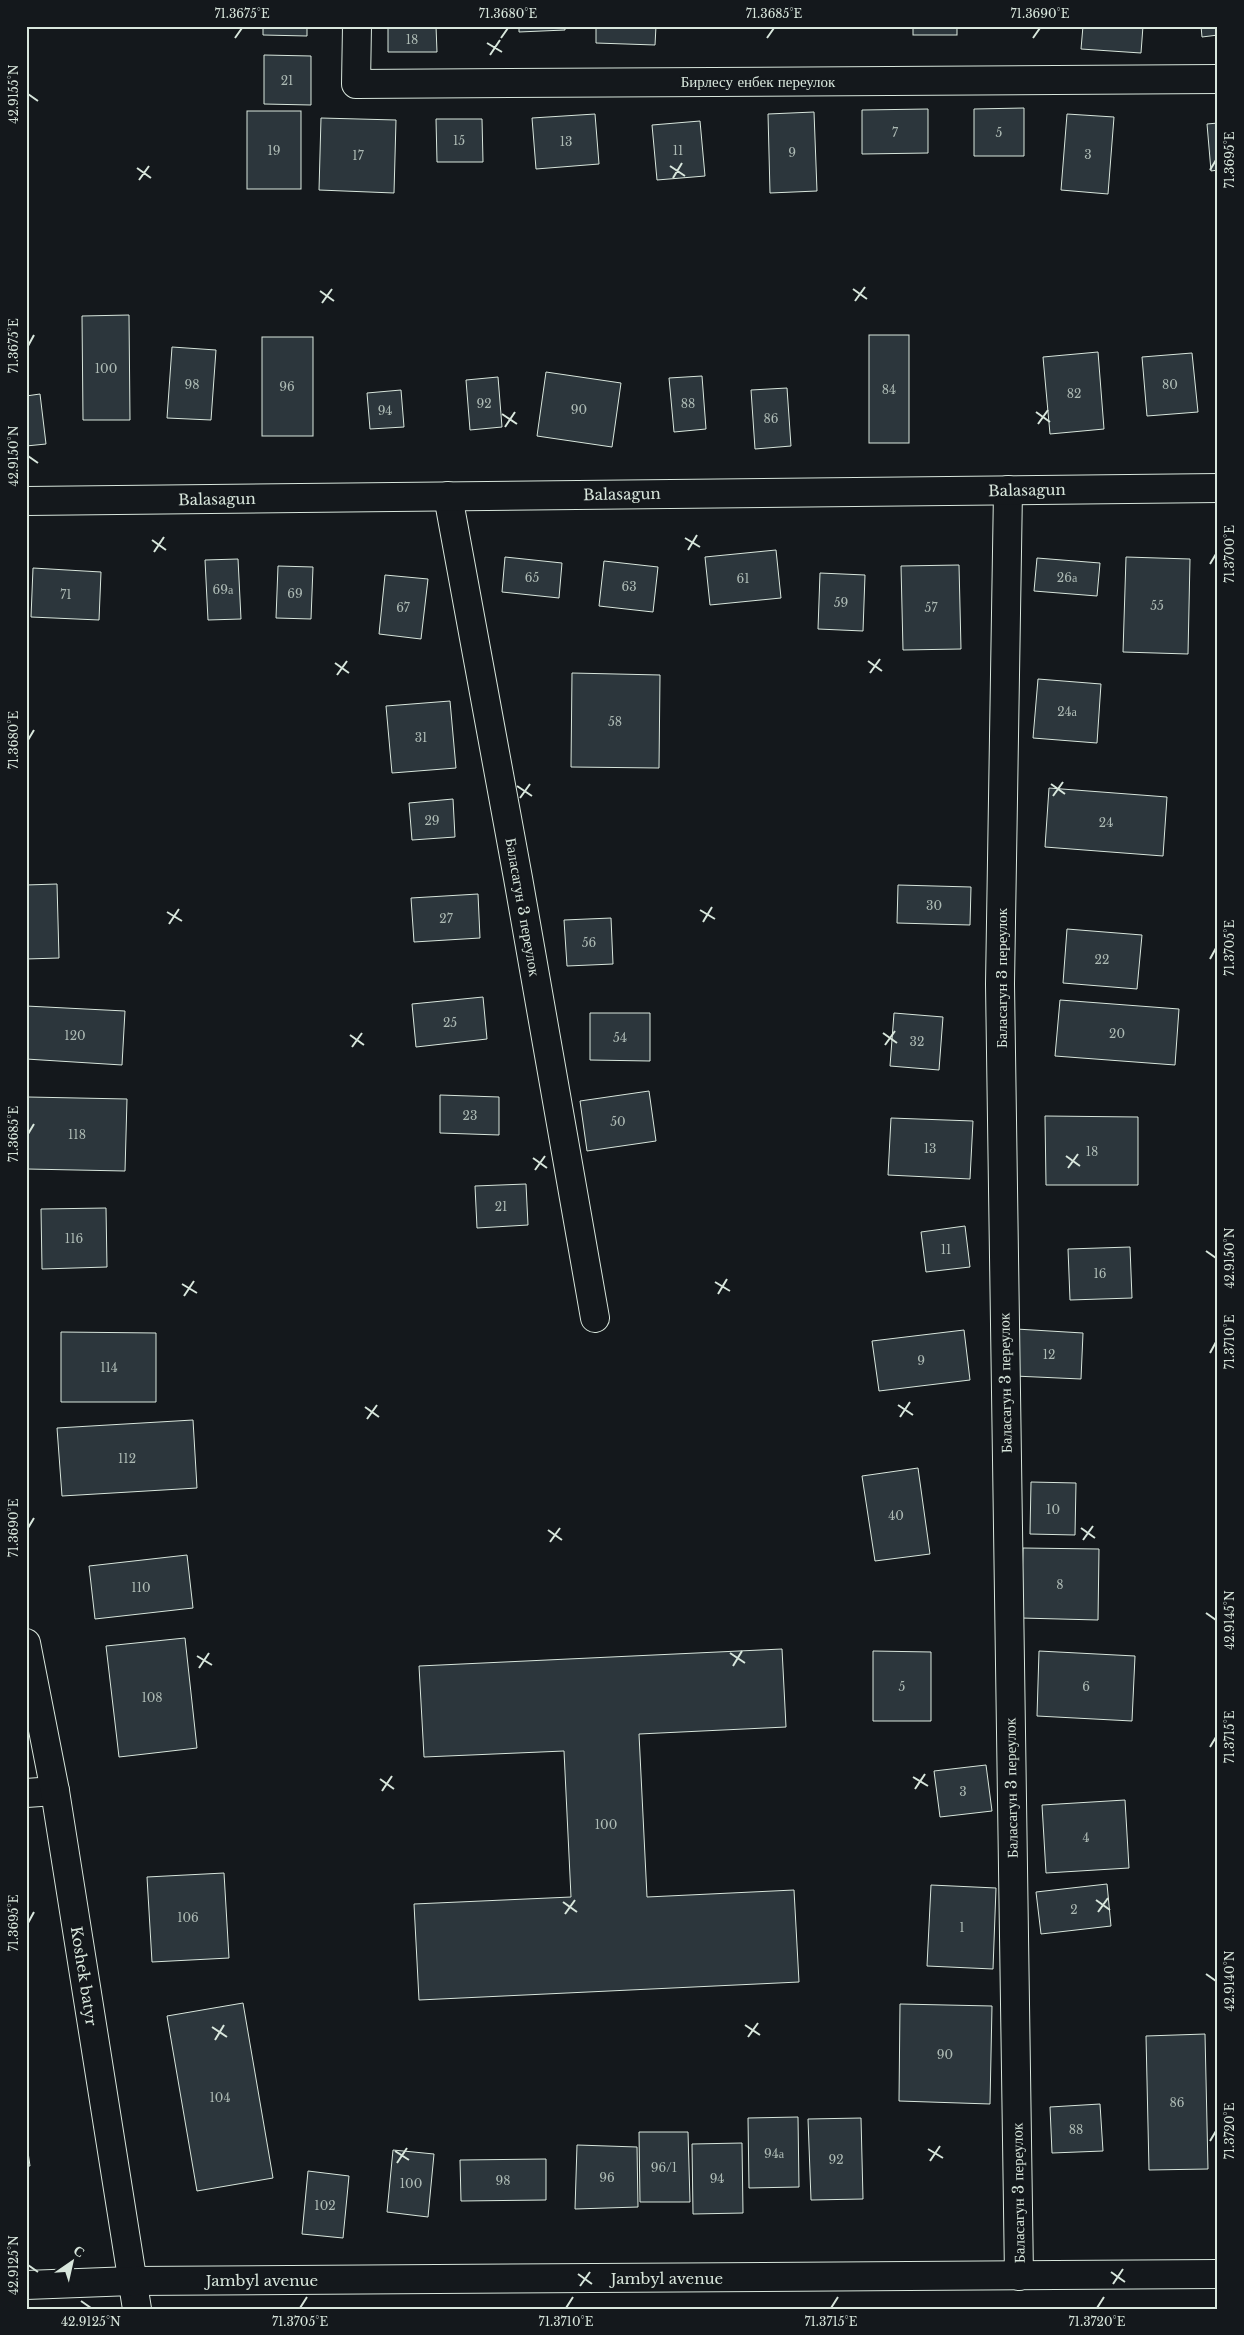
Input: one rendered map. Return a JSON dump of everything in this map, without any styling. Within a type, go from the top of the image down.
[{"type":"street","name":"Бирлесу енбек переулок","points":[[357,26],[356,84],[1218,79]]},
{"type":"street","name":"Balasagun","points":[[26,501],[1218,488]]},
{"type":"street","name":"Баласагун 3 переулок","points":[[1008,490],[1000,984],[1019,2276]]},
{"type":"street","name":"Баласагун 3 переулок","points":[[448,496],[520,888],[595,1318]]},
{"type":"street","name":"Koshek batyr","points":[[26,1643],[55,1791],[137,2309]]},
{"type":"street","points":[[26,1793],[55,1791]]},
{"type":"street","name":"Jambyl avenue","points":[[26,2285],[132,2281],[1218,2274]]},
{"type":"building","points":[[263,26],[307,26],[307,36],[263,35]]},
{"type":"building","points":[[388,26],[436,26],[437,52],[388,52]]},
{"type":"building","points":[[519,26],[565,26],[565,30],[519,32]]},
{"type":"building","points":[[596,26],[656,26],[655,45],[596,43]]},
{"type":"building","points":[[913,26],[957,26],[957,35],[913,35]]},
{"type":"building","points":[[1083,26],[1143,26],[1141,53],[1081,49]]},
{"type":"building","points":[[1201,26],[1218,26],[1218,35],[1202,37]]},
{"type":"building","points":[[264,55],[311,56],[311,105],[264,104]]},
{"type":"building","points":[[1024,108],[1024,156],[974,156],[974,109]]},
{"type":"building","points":[[928,109],[928,153],[862,154],[862,110]]},
{"type":"building","points":[[247,111],[301,111],[301,189],[247,189]]},
{"type":"building","points":[[814,112],[817,191],[770,193],[768,114]]},
{"type":"building","points":[[595,114],[599,164],[536,169],[532,118]]},
{"type":"building","points":[[1067,114],[1114,117],[1108,194],[1061,190]]},
{"type":"building","points":[[321,118],[396,120],[394,193],[319,190]]},
{"type":"building","points":[[436,119],[482,119],[483,162],[437,162]]},
{"type":"building","points":[[700,121],[705,176],[657,180],[652,125]]},
{"type":"building","points":[[1218,123],[1218,170],[1211,171],[1207,124]]},
{"type":"building","points":[[129,315],[130,420],[83,420],[82,316]]},
{"type":"building","points":[[869,335],[909,335],[909,443],[869,443]]},
{"type":"building","points":[[262,337],[313,337],[313,436],[262,436]]},
{"type":"building","points":[[172,347],[216,350],[211,420],[167,418]]},
{"type":"building","points":[[1098,352],[1104,429],[1050,434],[1043,357]]},
{"type":"building","points":[[1192,353],[1198,412],[1147,416],[1142,357]]},
{"type":"building","points":[[546,372],[621,383],[612,447],[537,436]]},
{"type":"building","points":[[702,376],[706,429],[674,432],[669,378]]},
{"type":"building","points":[[498,377],[502,427],[470,430],[466,380]]},
{"type":"building","points":[[787,388],[791,446],[755,449],[751,390]]},
{"type":"building","points":[[401,390],[404,427],[370,429],[367,393]]},
{"type":"building","points":[[40,394],[46,444],[26,446],[26,396]]},
{"type":"building","points":[[776,550],[781,598],[710,605],[705,557]]},
{"type":"building","points":[[505,557],[562,563],[559,598],[502,592]]},
{"type":"building","points":[[1126,557],[1190,559],[1188,654],[1123,652]]},
{"type":"building","points":[[1037,558],[1100,563],[1097,596],[1034,591]]},
{"type":"building","points":[[238,559],[241,619],[208,620],[205,560]]},
{"type":"building","points":[[604,561],[658,567],[653,612],[599,606]]},
{"type":"building","points":[[959,565],[961,649],[903,650],[901,566]]},
{"type":"building","points":[[278,566],[313,567],[311,619],[276,618]]},
{"type":"building","points":[[33,568],[101,572],[99,620],[31,617]]},
{"type":"building","points":[[820,573],[865,575],[863,631],[818,629]]},
{"type":"building","points":[[385,575],[428,579],[421,639],[379,634]]},
{"type":"building","points":[[572,673],[660,675],[659,768],[571,767]]},
{"type":"building","points":[[1038,679],[1101,684],[1097,743],[1033,738]]},
{"type":"building","points":[[450,701],[456,768],[392,773],[386,706]]},
{"type":"building","points":[[1049,788],[1167,797],[1163,856],[1045,847]]},
{"type":"building","points":[[453,799],[455,837],[412,840],[409,803]]},
{"type":"building","points":[[57,884],[59,958],[26,959],[26,885]]},
{"type":"building","points":[[898,885],[971,887],[970,925],[897,923]]},
{"type":"building","points":[[478,894],[480,938],[414,942],[411,898]]},
{"type":"building","points":[[611,918],[613,964],[567,966],[564,920]]},
{"type":"building","points":[[1067,929],[1142,935],[1137,989],[1063,983]]},
{"type":"building","points":[[483,997],[487,1039],[416,1047],[412,1004]]},
{"type":"building","points":[[1060,1000],[1179,1009],[1175,1065],[1055,1056]]},
{"type":"building","points":[[26,1006],[125,1011],[122,1065],[26,1059]]},
{"type":"building","points":[[590,1013],[650,1013],[650,1061],[590,1060]]},
{"type":"building","points":[[894,1013],[943,1017],[939,1070],[890,1066]]},
{"type":"building","points":[[649,1091],[656,1141],[587,1151],[580,1101]]},
{"type":"building","points":[[440,1095],[499,1097],[499,1135],[440,1133]]},
{"type":"building","points":[[28,1097],[127,1099],[125,1171],[27,1169]]},
{"type":"building","points":[[1045,1116],[1138,1117],[1138,1185],[1046,1185]]},
{"type":"building","points":[[891,1118],[973,1121],[970,1179],[888,1175]]},
{"type":"building","points":[[526,1184],[528,1225],[477,1228],[475,1186]]},
{"type":"building","points":[[106,1208],[107,1267],[42,1269],[41,1209]]},
{"type":"building","points":[[965,1226],[970,1267],[926,1272],[921,1232]]},
{"type":"building","points":[[1218,1234],[1218,1309],[1217,1309]]},
{"type":"building","points":[[1130,1247],[1132,1298],[1070,1300],[1068,1249]]},
{"type":"building","points":[[1016,1329],[1083,1333],[1081,1379],[1014,1376]]},
{"type":"building","points":[[964,1330],[970,1380],[879,1391],[872,1341]]},
{"type":"building","points":[[61,1332],[156,1333],[156,1402],[61,1402]]},
{"type":"building","points":[[193,1420],[197,1488],[62,1496],[57,1428]]},
{"type":"building","points":[[918,1468],[930,1554],[875,1561],[862,1476]]},
{"type":"building","points":[[1031,1482],[1076,1483],[1075,1535],[1030,1534]]},
{"type":"building","points":[[1023,1548],[1099,1549],[1098,1620],[1021,1618]]},
{"type":"building","points":[[187,1555],[193,1608],[95,1619],[89,1566]]},
{"type":"building","points":[[185,1638],[197,1748],[119,1757],[106,1646]]},
{"type":"building","points":[[782,1649],[786,1727],[639,1734],[647,1897],[794,1890],[799,1982],[419,2000],[414,1904],[571,1897],[564,1751],[424,1757],[419,1666]]},
{"type":"building","points":[[873,1651],[931,1652],[931,1721],[873,1721]]},
{"type":"building","points":[[1039,1651],[1135,1656],[1132,1721],[1037,1716]]},
{"type":"building","points":[[986,1765],[992,1811],[940,1817],[934,1771]]},
{"type":"building","points":[[1125,1800],[1129,1868],[1046,1873],[1042,1805]]},
{"type":"building","points":[[224,1873],[229,1958],[152,1962],[147,1877]]},
{"type":"building","points":[[1107,1884],[1111,1926],[1041,1934],[1036,1892]]},
{"type":"building","points":[[931,1885],[996,1888],[993,1969],[927,1966]]},
{"type":"building","points":[[243,2003],[273,2178],[197,2191],[167,2016]]},
{"type":"building","points":[[900,2004],[992,2006],[990,2104],[899,2101]]},
{"type":"building","points":[[1205,2034],[1208,2169],[1149,2170],[1146,2036]]},
{"type":"building","points":[[1100,2104],[1103,2151],[1052,2153],[1050,2107]]},
{"type":"building","points":[[798,2117],[799,2187],[749,2188],[748,2118]]},
{"type":"building","points":[[861,2118],[863,2199],[811,2200],[808,2119]]},
{"type":"building","points":[[639,2132],[688,2132],[690,2202],[640,2202]]},
{"type":"building","points":[[26,2138],[30,2166],[26,2166]]},
{"type":"building","points":[[742,2143],[743,2213],[693,2214],[692,2144]]},
{"type":"building","points":[[577,2145],[637,2147],[638,2207],[575,2209]]},
{"type":"building","points":[[393,2150],[434,2154],[428,2217],[387,2212]]},
{"type":"building","points":[[546,2159],[546,2200],[461,2201],[460,2160]]},
{"type":"building","points":[[308,2171],[349,2176],[343,2238],[302,2234]]}]
